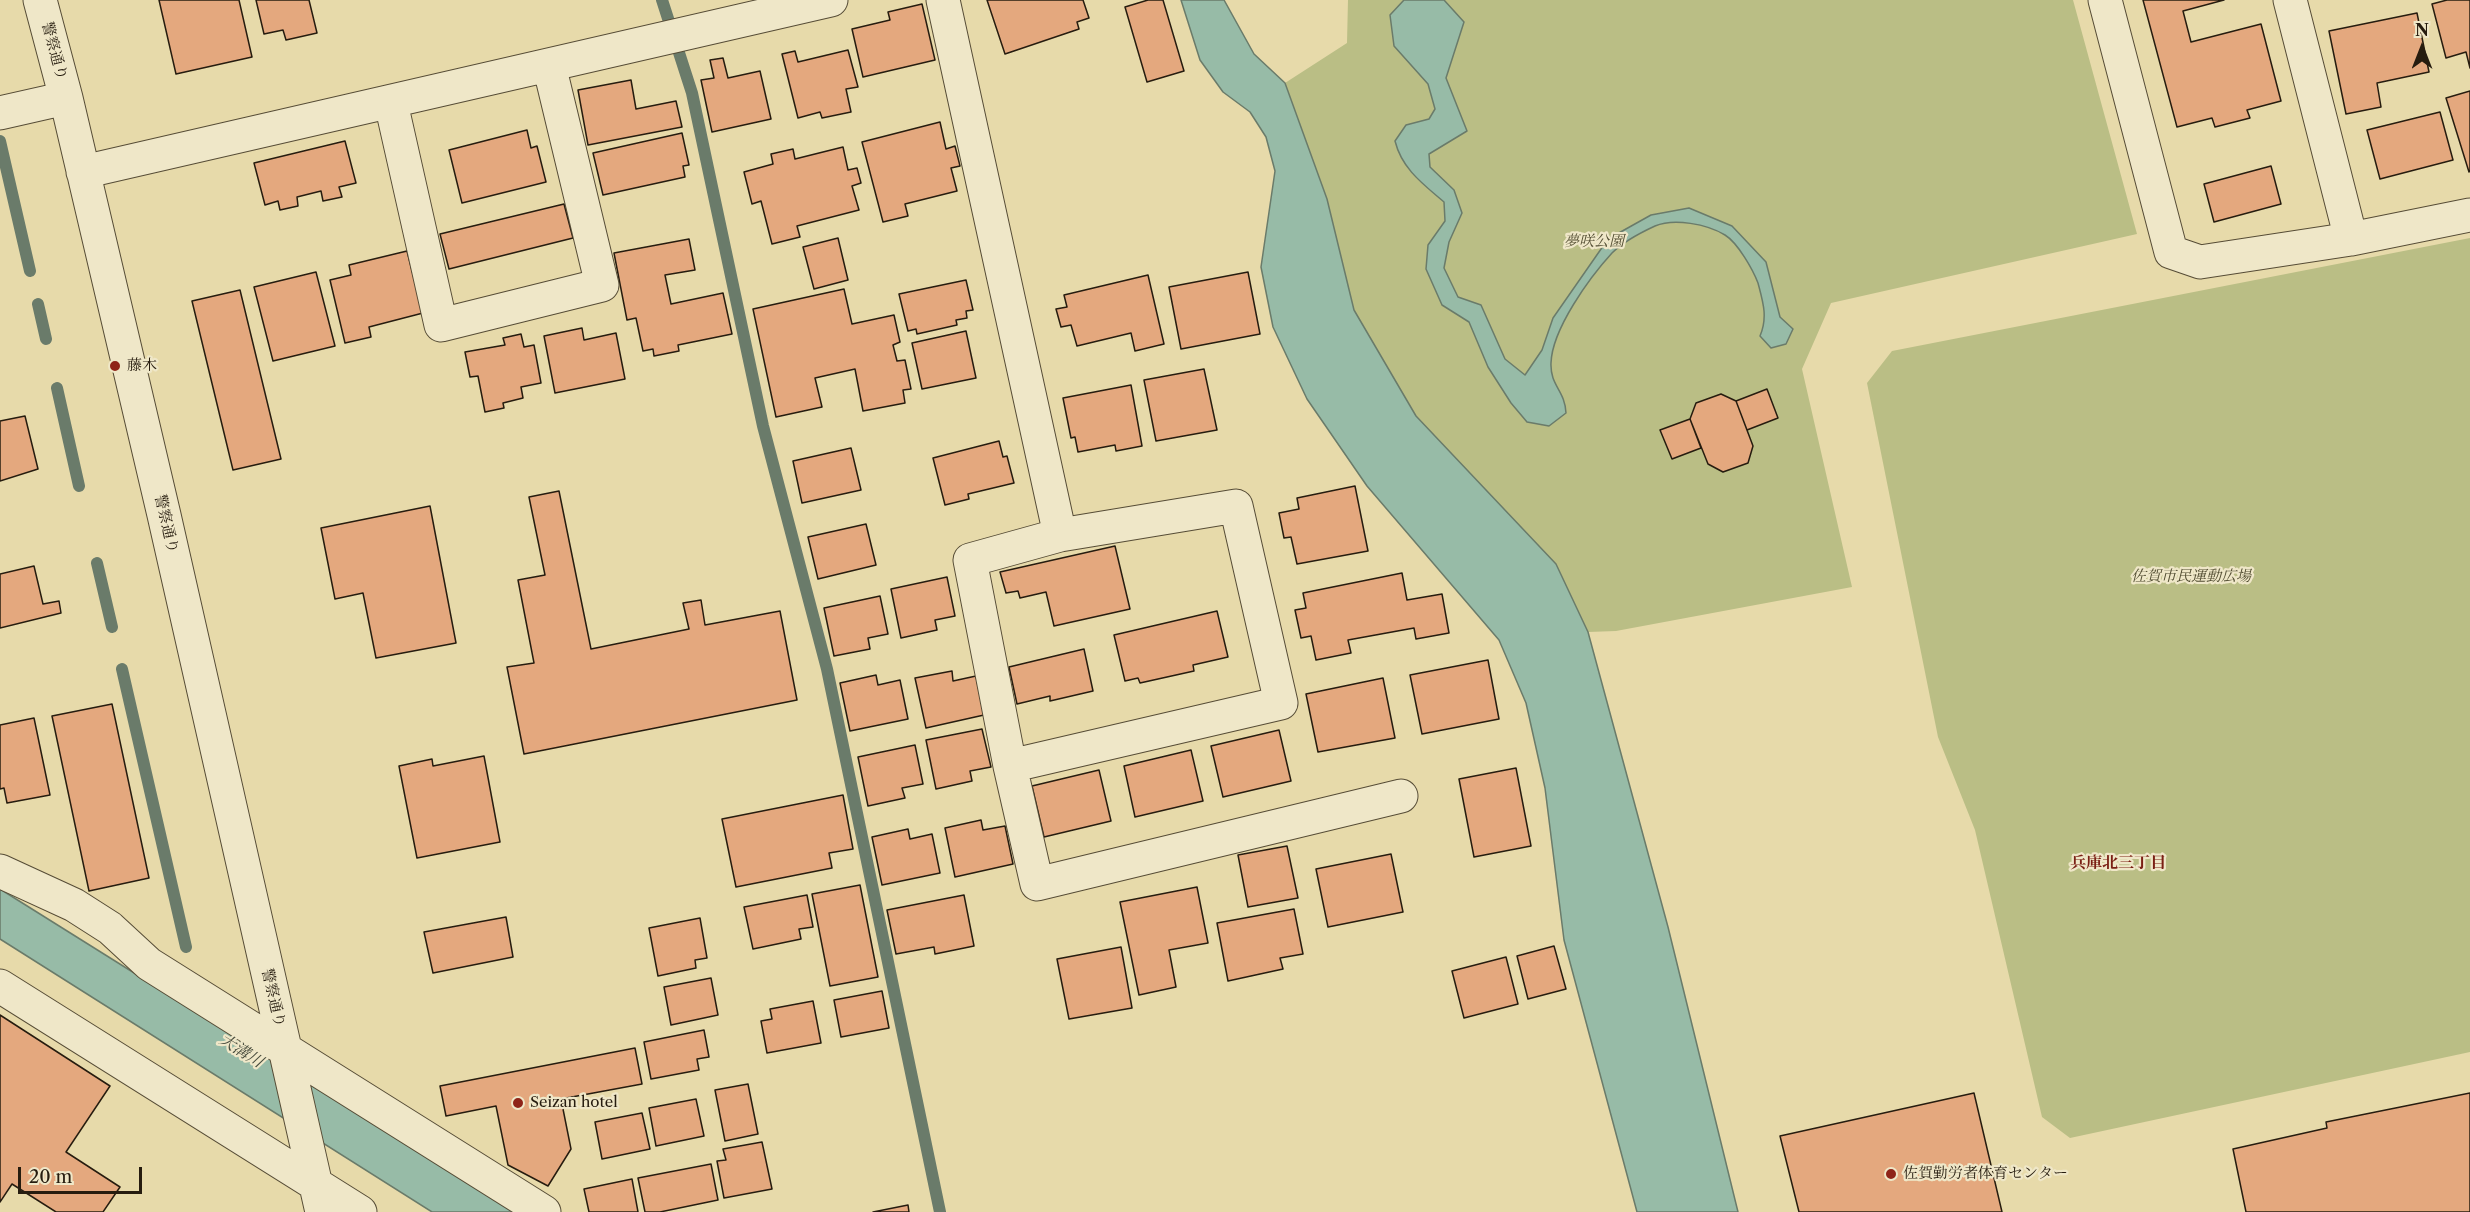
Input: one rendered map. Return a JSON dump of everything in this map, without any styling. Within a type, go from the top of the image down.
[{"type":"street","name":"警察通り","points":[[40,0],[66,98],[164,515],[319,1199]]},
{"type":"street","points":[[83,172],[831,0]]},
{"type":"street","points":[[943,0],[1060,535]]},
{"type":"street","points":[[2105,0],[2171,252],[2200,262],[2351,239],[2470,215]]},
{"type":"street","points":[[2290,0],[2351,239]]},
{"type":"street","points":[[391,103],[441,324],[602,285],[549,65]]},
{"type":"street","points":[[1,113],[66,98]]},
{"type":"street","points":[[1010,766],[1281,703],[1236,506],[1060,535],[970,560],[1010,766],[1037,884],[1401,796]]},
{"type":"street","points":[[0,872],[74,905],[110,928],[149,964],[544,1212]]},
{"type":"street","points":[[0,986],[319,1199],[360,1212]]},
{"type":"green space","name":"夢咲公園","points":[[1348,0],[2073,0],[2137,234],[1831,303],[1802,369],[1852,587],[1616,631],[1588,632],[1556,564],[1416,416],[1354,310],[1327,199],[1285,83],[1347,43]]},
{"type":"green space","name":"佐賀市民運動広場","points":[[2470,238],[2470,1052],[2070,1138],[2042,1117],[1975,830],[1938,737],[1867,383],[1892,351]]},
{"type":"water","points":[[1181,0],[1224,0],[1254,54],[1285,83],[1327,199],[1354,310],[1416,416],[1556,564],[1588,632],[1668,927],[1738,1212],[1637,1212],[1564,940],[1545,788],[1526,703],[1499,640],[1367,486],[1307,399],[1273,327],[1261,267],[1275,171],[1266,137],[1250,112],[1223,92],[1200,60]]},
{"type":"water","points":[[1404,0],[1444,0],[1464,22],[1446,78],[1467,131],[1429,154],[1430,167],[1454,190],[1462,213],[1449,242],[1444,268],[1458,297],[1481,305],[1505,359],[1525,375],[1542,350],[1553,318],[1608,239],[1651,215],[1689,208],[1732,226],[1766,262],[1780,317],[1793,329],[1786,344],[1771,348],[1760,336],[1764,316],[1758,283],[1753,271],[1730,239],[1718,231],[1700,225],[1671,222],[1655,226],[1612,253],[1583,289],[1565,320],[1553,349],[1551,371],[1563,399],[1566,413],[1549,426],[1527,422],[1511,403],[1488,367],[1469,322],[1442,305],[1426,269],[1428,245],[1445,221],[1444,202],[1408,168],[1395,141],[1406,125],[1429,119],[1435,109],[1428,84],[1394,46],[1390,15]]},
{"type":"water","name":"大溝川","points":[[0,889],[516,1212],[432,1212],[0,939]]},
{"type":"building","points":[[159,0],[239,0],[252,57],[176,74]]},
{"type":"building","points":[[256,0],[309,0],[317,33],[286,40],[283,30],[264,34]]},
{"type":"building","points":[[987,0],[1083,0],[1089,18],[1077,22],[1079,29],[1005,54]]},
{"type":"building","points":[[1148,0],[1163,0],[1184,71],[1147,82],[1125,7]]},
{"type":"building","points":[[2143,0],[2224,0],[2183,11],[2191,42],[2261,24],[2281,101],[2247,110],[2250,118],[2215,127],[2212,118],[2177,127]]},
{"type":"building","points":[[2447,0],[2470,0],[2470,68],[2466,52],[2446,58],[2432,4]]},
{"type":"building","points":[[922,4],[935,60],[863,77],[852,29],[890,20],[888,12]]},
{"type":"building","points":[[2417,13],[2429,72],[2377,83],[2381,107],[2346,114],[2329,31]]},
{"type":"building","points":[[848,50],[858,87],[846,89],[851,112],[822,118],[820,112],[798,118],[782,54],[795,51],[798,62]]},
{"type":"building","points":[[723,58],[728,78],[760,71],[771,119],[712,132],[701,80],[714,78],[710,60]]},
{"type":"building","points":[[631,80],[636,109],[676,101],[682,127],[588,145],[578,90]]},
{"type":"building","points":[[2470,91],[2470,171],[2469,172],[2446,98]]},
{"type":"building","points":[[2440,112],[2453,160],[2380,179],[2367,130]]},
{"type":"building","points":[[940,122],[946,149],[955,146],[960,166],[951,168],[957,191],[905,204],[908,216],[883,222],[862,142]]},
{"type":"building","points":[[527,130],[531,148],[537,146],[546,182],[462,203],[449,150]]},
{"type":"building","points":[[682,133],[689,165],[683,166],[685,177],[603,195],[593,153]]},
{"type":"building","points":[[345,141],[356,183],[339,187],[342,197],[323,201],[321,191],[297,197],[298,206],[280,210],[278,201],[265,205],[254,163]]},
{"type":"building","points":[[843,147],[848,170],[857,168],[861,183],[852,186],[859,210],[797,226],[800,237],[772,244],[761,201],[752,204],[744,172],[773,164],[771,154],[793,149],[795,159]]},
{"type":"building","points":[[2271,166],[2281,204],[2214,222],[2204,184]]},
{"type":"building","points":[[564,204],[573,238],[449,269],[440,234]]},
{"type":"building","points":[[838,238],[848,280],[814,289],[803,247]]},
{"type":"building","points":[[689,239],[695,270],[665,275],[671,304],[723,293],[732,334],[678,345],[679,351],[654,356],[653,349],[643,351],[636,318],[627,320],[614,253]]},
{"type":"building","points":[[407,251],[423,313],[369,327],[371,337],[345,343],[330,280],[351,275],[349,265]]},
{"type":"building","points":[[316,272],[335,346],[273,361],[254,287]]},
{"type":"building","points":[[1248,272],[1260,334],[1181,349],[1169,287]]},
{"type":"building","points":[[1148,275],[1164,344],[1135,351],[1131,333],[1077,346],[1071,325],[1061,327],[1056,309],[1067,307],[1064,295]]},
{"type":"building","points":[[966,280],[973,310],[966,311],[967,318],[956,320],[957,325],[917,334],[916,329],[908,331],[899,294]]},
{"type":"building","points":[[844,289],[852,324],[894,315],[900,342],[893,345],[897,361],[905,360],[911,389],[903,390],[905,403],[863,411],[855,369],[815,378],[822,407],[776,417],[753,309]]},
{"type":"building","points":[[240,290],[281,459],[233,470],[192,301]]},
{"type":"building","points":[[582,328],[584,340],[616,333],[625,379],[555,393],[544,336]]},
{"type":"building","points":[[966,331],[976,378],[922,389],[912,343]]},
{"type":"building","points":[[521,334],[524,347],[534,345],[541,383],[521,387],[523,398],[503,403],[504,408],[485,412],[478,376],[470,377],[465,352],[505,345],[503,338]]},
{"type":"building","points":[[1204,369],[1217,430],[1156,441],[1144,380]]},
{"type":"building","points":[[1131,385],[1142,446],[1116,451],[1115,445],[1078,452],[1075,437],[1071,438],[1063,398]]},
{"type":"building","points":[[1767,389],[1778,418],[1747,430],[1736,401]]},
{"type":"building","points":[[1721,394],[1736,401],[1753,446],[1748,463],[1723,472],[1708,464],[1690,419],[1696,403]]},
{"type":"building","points":[[25,416],[38,469],[0,481],[0,421]]},
{"type":"building","points":[[1690,419],[1701,448],[1672,459],[1660,430]]},
{"type":"building","points":[[999,441],[1003,457],[1007,456],[1014,483],[968,494],[969,499],[945,505],[933,458]]},
{"type":"building","points":[[851,448],[861,490],[802,503],[793,461]]},
{"type":"building","points":[[1355,486],[1368,551],[1297,564],[1291,537],[1284,538],[1279,513],[1299,509],[1297,498]]},
{"type":"building","points":[[559,491],[591,649],[689,629],[683,603],[701,600],[705,625],[780,611],[797,700],[524,754],[507,667],[534,663],[518,580],[545,575],[529,497]]},
{"type":"building","points":[[430,506],[456,643],[376,658],[363,593],[335,599],[321,528]]},
{"type":"building","points":[[866,524],[876,565],[818,579],[808,537]]},
{"type":"building","points":[[1115,546],[1130,609],[1054,626],[1046,592],[1020,598],[1018,591],[1006,593],[1000,572]]},
{"type":"building","points":[[34,566],[43,604],[59,601],[61,613],[0,628],[0,574]]},
{"type":"building","points":[[1402,573],[1407,600],[1442,594],[1449,633],[1416,639],[1414,628],[1348,640],[1351,653],[1316,660],[1311,636],[1301,638],[1295,610],[1306,608],[1303,593]]},
{"type":"building","points":[[947,577],[955,616],[935,620],[937,630],[901,638],[891,589]]},
{"type":"building","points":[[880,596],[888,634],[868,638],[870,649],[834,656],[824,608]]},
{"type":"building","points":[[1217,611],[1228,657],[1193,665],[1194,671],[1140,683],[1138,678],[1125,681],[1114,635]]},
{"type":"building","points":[[1084,649],[1093,691],[1050,701],[1050,696],[1017,704],[1009,667]]},
{"type":"building","points":[[1488,660],[1499,719],[1422,734],[1410,675]]},
{"type":"building","points":[[952,671],[953,681],[976,676],[984,715],[926,728],[915,678]]},
{"type":"building","points":[[876,675],[878,685],[900,680],[908,719],[850,731],[840,683]]},
{"type":"building","points":[[1383,678],[1395,738],[1318,752],[1306,694]]},
{"type":"building","points":[[112,704],[149,878],[89,891],[52,716]]},
{"type":"building","points":[[34,718],[50,795],[7,803],[4,788],[0,789],[0,725]]},
{"type":"building","points":[[982,729],[991,767],[970,771],[972,781],[936,789],[926,740]]},
{"type":"building","points":[[1279,730],[1291,781],[1223,797],[1211,746]]},
{"type":"building","points":[[915,745],[923,784],[902,788],[905,798],[868,806],[858,757]]},
{"type":"building","points":[[1191,750],[1203,801],[1135,817],[1124,766]]},
{"type":"building","points":[[484,756],[500,842],[417,858],[399,766],[432,759],[433,766]]},
{"type":"building","points":[[1516,768],[1531,846],[1474,857],[1459,779]]},
{"type":"building","points":[[1099,770],[1111,821],[1044,837],[1032,786]]},
{"type":"building","points":[[843,795],[853,849],[829,853],[832,868],[736,887],[722,819]]},
{"type":"building","points":[[981,820],[983,830],[1005,826],[1013,864],[955,877],[945,828]]},
{"type":"building","points":[[908,829],[910,839],[932,834],[940,873],[882,885],[872,837]]},
{"type":"building","points":[[1287,846],[1298,898],[1248,907],[1238,855]]},
{"type":"building","points":[[1391,854],[1403,912],[1328,927],[1316,869]]},
{"type":"building","points":[[860,885],[878,977],[830,986],[812,894]]},
{"type":"building","points":[[1197,887],[1208,943],[1169,950],[1176,987],[1139,995],[1120,902]]},
{"type":"building","points":[[807,895],[813,927],[799,929],[801,939],[753,949],[744,907]]},
{"type":"building","points":[[964,895],[974,946],[935,954],[934,947],[896,954],[887,910]]},
{"type":"building","points":[[1294,909],[1303,954],[1280,958],[1283,969],[1228,981],[1217,923]]},
{"type":"building","points":[[506,917],[513,957],[433,973],[424,932]]},
{"type":"building","points":[[700,918],[707,958],[695,960],[696,968],[658,976],[649,928]]},
{"type":"building","points":[[1554,946],[1566,989],[1528,999],[1517,956]]},
{"type":"building","points":[[1121,947],[1132,1008],[1069,1019],[1057,959]]},
{"type":"building","points":[[1506,957],[1518,1004],[1464,1018],[1452,971]]},
{"type":"building","points":[[711,978],[718,1015],[671,1025],[664,987]]},
{"type":"building","points":[[882,991],[889,1028],[841,1037],[834,1000]]},
{"type":"building","points":[[813,1001],[821,1043],[767,1053],[761,1021],[772,1019],[770,1009]]},
{"type":"building","points":[[0,1015],[110,1086],[66,1152],[120,1187],[103,1212],[56,1212],[12,1184],[0,1202]]},
{"type":"building","points":[[704,1030],[709,1057],[697,1059],[699,1070],[651,1079],[644,1042]]},
{"type":"building","points":[[635,1048],[642,1084],[561,1099],[571,1149],[548,1186],[508,1165],[496,1106],[446,1116],[440,1086]]},
{"type":"building","points":[[748,1084],[758,1134],[725,1141],[715,1090]]},
{"type":"building","name":"佐賀勤労者体育センター","points":[[1974,1093],[2002,1212],[1799,1212],[1780,1136]]},
{"type":"building","points":[[2470,1093],[2470,1212],[2246,1212],[2233,1149],[2327,1128],[2326,1122]]},
{"type":"building","points":[[696,1099],[704,1136],[656,1146],[649,1108]]},
{"type":"building","points":[[642,1113],[650,1149],[602,1159],[595,1122]]},
{"type":"building","points":[[762,1142],[772,1189],[724,1198],[717,1161],[726,1160],[723,1149]]},
{"type":"building","points":[[711,1164],[718,1200],[660,1212],[645,1212],[638,1178]]},
{"type":"building","points":[[632,1179],[638,1212],[589,1212],[584,1189]]},
{"type":"building","points":[[908,1205],[909,1212],[873,1212]]},
{"type":"waterway","points":[[662,0],[692,93],[763,426],[827,669],[940,1212]]},
{"type":"waterway","points":[[0,141],[30,271]]},
{"type":"waterway","points":[[38,304],[46,339]]},
{"type":"waterway","points":[[57,388],[79,486]]},
{"type":"waterway","points":[[97,563],[112,627]]},
{"type":"waterway","points":[[122,669],[186,947]]},
{"type":"place","name":"藤木","points":[[115,366]]},
{"type":"place","name":"Seizan hotel","points":[[518,1103]]},
{"type":"place","name":"佐賀勤労者体育センター","points":[[1891,1174]]},
{"type":"district","name":"兵庫北三丁目","points":[[2118,863]]}]
